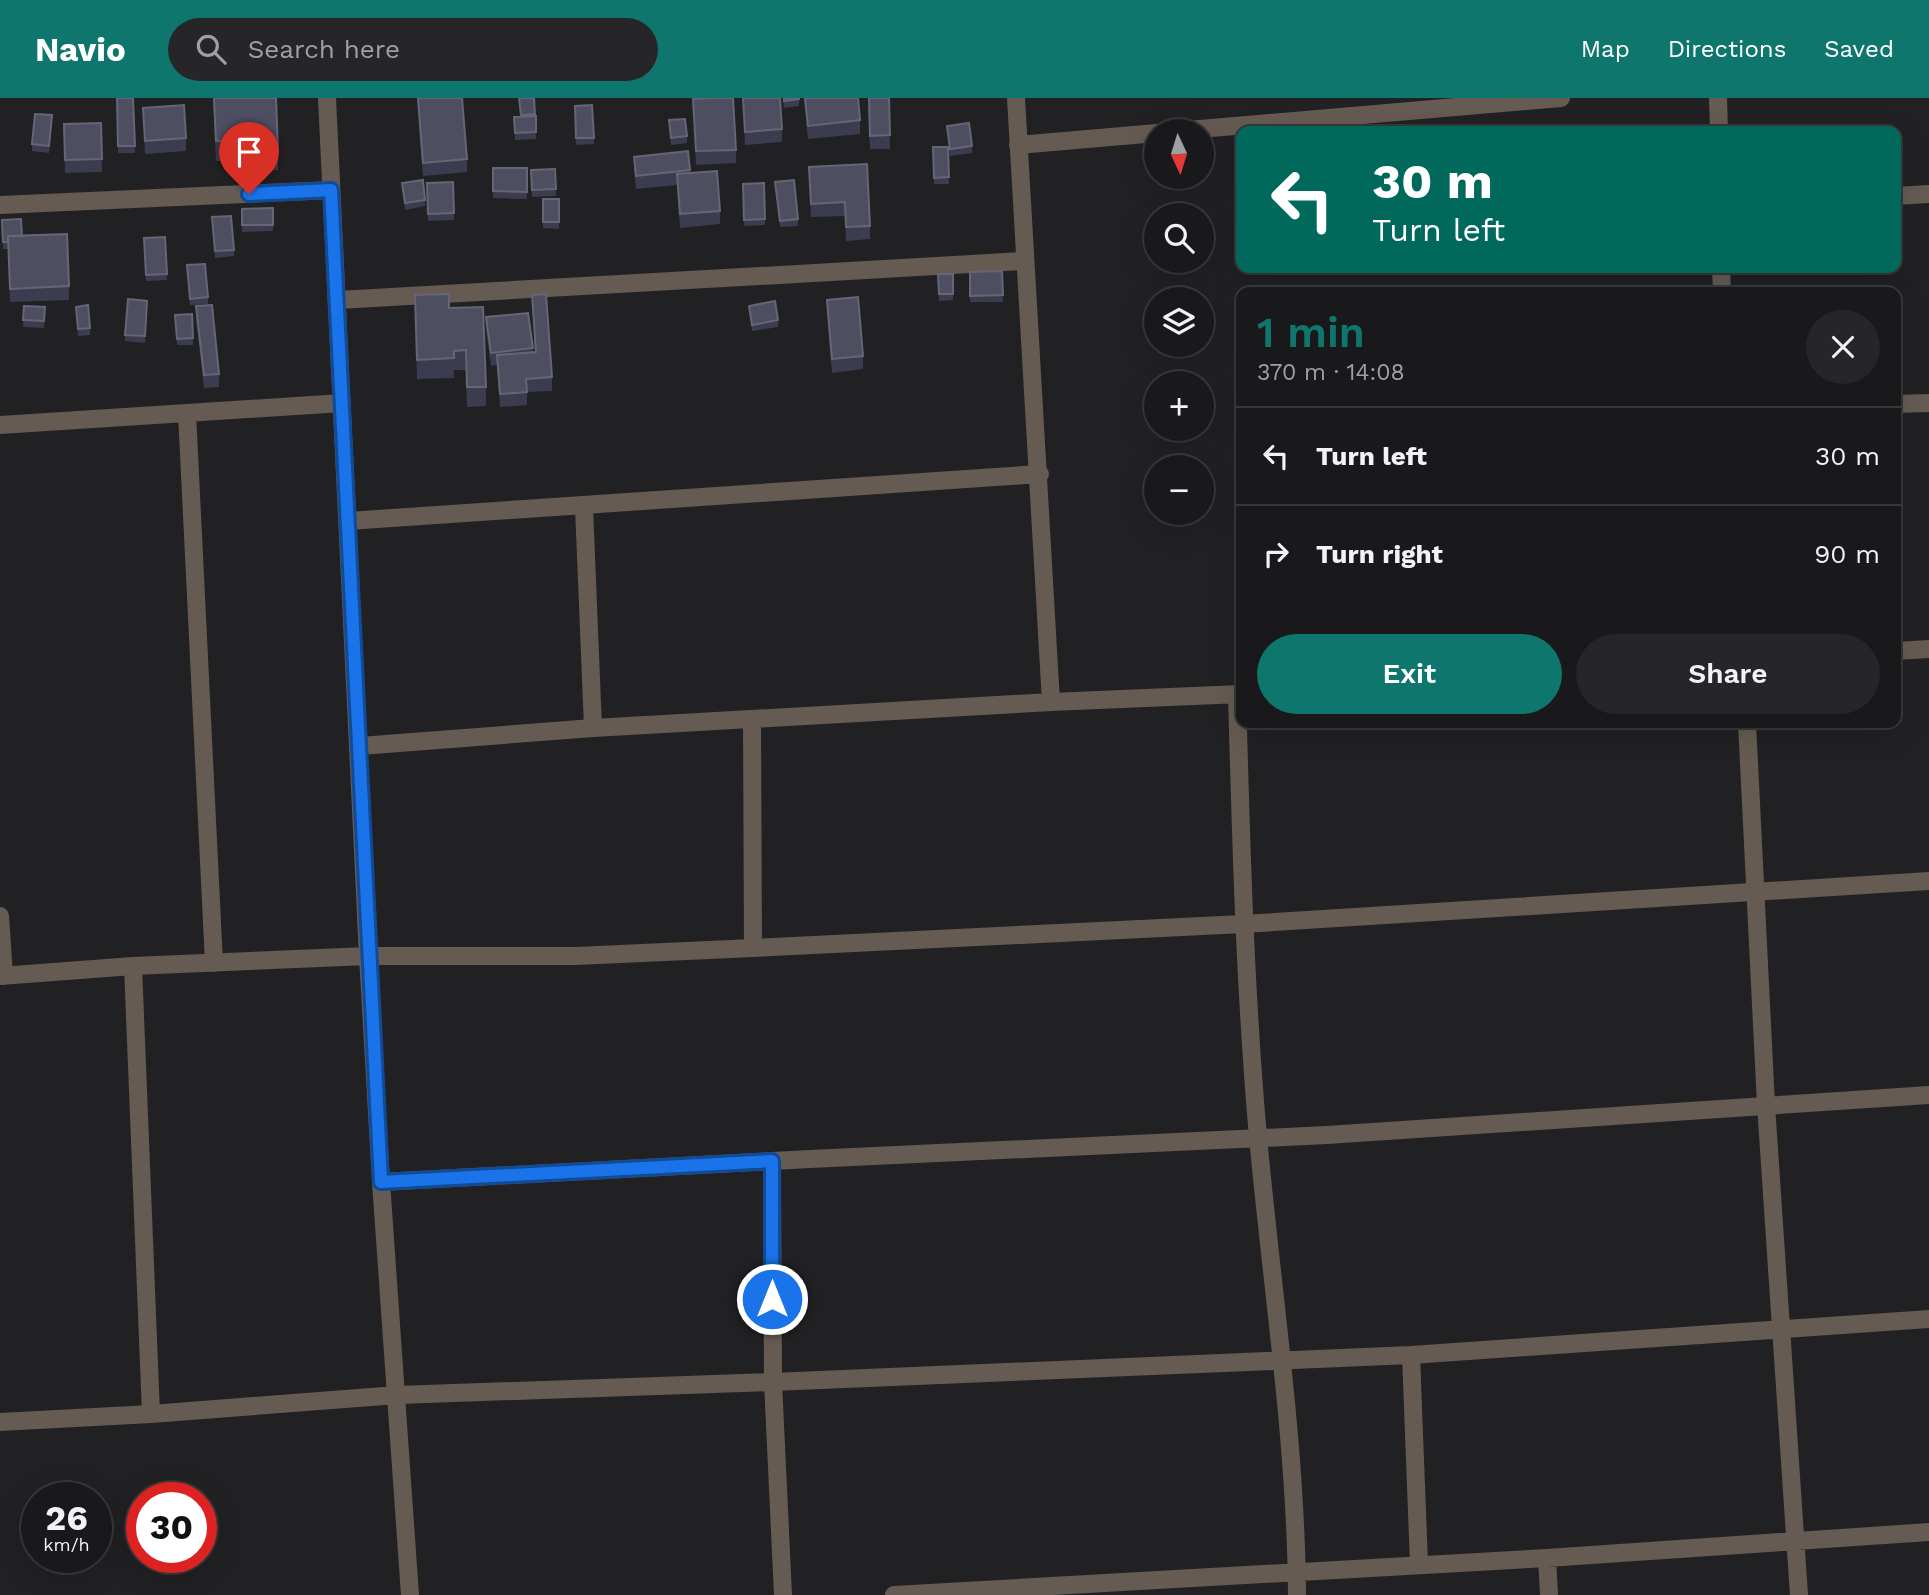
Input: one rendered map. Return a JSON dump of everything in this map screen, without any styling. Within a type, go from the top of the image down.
[{"type":"street","points":[[327,98],[368,956],[410,1595]]},
{"type":"street","points":[[1016,98],[1024,261],[1040,474],[1051,702]]},
{"type":"street","points":[[1214,128],[1561,98]]},
{"type":"street","points":[[1718,98],[1719,126]]},
{"type":"street","points":[[1018,145],[1144,134]]},
{"type":"street","points":[[0,205],[331,190]]},
{"type":"street","points":[[1901,196],[1929,194]]},
{"type":"street","points":[[338,300],[1024,261]]},
{"type":"street","points":[[0,425],[342,403]]},
{"type":"street","points":[[1901,404],[1929,403]]},
{"type":"street","points":[[187,413],[214,963]]},
{"type":"street","points":[[348,521],[1040,474]]},
{"type":"street","points":[[584,507],[593,728]]},
{"type":"street","points":[[1901,651],[1929,649]]},
{"type":"street","points":[[360,746],[593,728],[1236,694]]},
{"type":"street","points":[[752,719],[753,948]]},
{"type":"street","points":[[1240,728],[1243,923],[1258,1138],[1283,1359],[1297,1595]]},
{"type":"street","points":[[1747,728],[1766,1105],[1799,1595]]},
{"type":"street","points":[[0,916],[2,976],[132,966],[368,956],[576,956],[753,948],[1243,923],[1929,881]]},
{"type":"street","points":[[132,966],[151,1414]]},
{"type":"street","points":[[381,1182],[1258,1138],[1929,1095]]},
{"type":"street","points":[[772,1161],[773,1382],[783,1595]]},
{"type":"street","points":[[0,1422],[151,1414],[397,1395],[1411,1355],[1783,1327],[1929,1319]]},
{"type":"street","points":[[1411,1355],[1419,1564]]},
{"type":"street","points":[[894,1595],[1126,1588],[1297,1570],[1546,1558],[1929,1532]]},
{"type":"street","points":[[1546,1558],[1549,1595]]},
{"type":"building","points":[[117,98],[133,98],[135,146],[118,146]]},
{"type":"building","points":[[214,98],[276,98],[278,150],[252,152],[252,140],[216,141]]},
{"type":"building","points":[[418,98],[462,98],[467,159],[423,163]]},
{"type":"building","points":[[519,98],[534,98],[535,114],[521,115]]},
{"type":"building","points":[[733,98],[736,150],[696,151],[693,99]]},
{"type":"building","points":[[743,98],[780,98],[782,129],[745,132]]},
{"type":"building","points":[[805,98],[858,98],[860,120],[808,126]]},
{"type":"building","points":[[869,98],[889,98],[890,135],[870,136]]},
{"type":"building","points":[[184,105],[186,138],[145,141],[143,108]]},
{"type":"building","points":[[592,105],[594,138],[576,138],[575,106]]},
{"type":"building","points":[[35,114],[52,115],[49,146],[32,144]]},
{"type":"building","points":[[536,116],[536,132],[515,133],[514,117]]},
{"type":"building","points":[[685,119],[687,136],[671,138],[669,120]]},
{"type":"building","points":[[101,123],[102,159],[65,160],[64,124]]},
{"type":"building","points":[[969,123],[972,146],[950,149],[947,126]]},
{"type":"building","points":[[933,147],[948,147],[949,177],[934,178]]},
{"type":"building","points":[[688,151],[690,170],[636,176],[634,157]]},
{"type":"building","points":[[867,164],[870,226],[846,227],[845,202],[811,204],[809,167]]},
{"type":"building","points":[[493,168],[527,168],[527,192],[493,191]]},
{"type":"building","points":[[555,169],[556,189],[532,190],[531,170]]},
{"type":"building","points":[[717,171],[720,211],[680,214],[677,174]]},
{"type":"building","points":[[423,180],[425,200],[405,203],[402,183]]},
{"type":"building","points":[[794,180],[798,219],[780,221],[775,182]]},
{"type":"building","points":[[453,182],[454,213],[428,214],[427,183]]},
{"type":"building","points":[[764,183],[765,219],[744,220],[743,184]]},
{"type":"building","points":[[543,199],[559,199],[559,222],[543,222]]},
{"type":"building","points":[[273,208],[273,225],[242,225],[242,209]]},
{"type":"building","points":[[231,216],[234,250],[215,251],[212,217]]},
{"type":"building","points":[[21,219],[22,236],[8,236],[8,242],[3,242],[2,220]]},
{"type":"building","points":[[67,234],[69,286],[10,289],[8,236]]},
{"type":"building","points":[[165,237],[167,274],[146,275],[144,238]]},
{"type":"building","points":[[205,264],[208,297],[190,299],[187,265]]},
{"type":"building","points":[[1002,271],[1003,295],[970,296],[970,272]]},
{"type":"building","points":[[938,274],[953,274],[953,294],[939,294]]},
{"type":"building","points":[[449,294],[449,308],[483,307],[486,387],[467,387],[466,350],[454,351],[454,358],[417,360],[415,295]]},
{"type":"building","points":[[546,294],[552,377],[526,379],[527,392],[500,394],[497,355],[536,352],[532,295]]},
{"type":"building","points":[[858,297],[863,356],[832,359],[827,300]]},
{"type":"building","points":[[128,299],[147,301],[145,336],[125,335]]},
{"type":"building","points":[[775,301],[778,320],[752,325],[749,306]]},
{"type":"building","points":[[88,305],[90,328],[78,329],[76,307]]},
{"type":"building","points":[[212,305],[219,374],[204,375],[196,306]]},
{"type":"building","points":[[24,306],[45,307],[44,321],[23,320]]},
{"type":"building","points":[[528,313],[533,348],[491,353],[486,317]]},
{"type":"building","points":[[192,314],[193,338],[177,339],[175,315]]},
{"type":"route","points":[[249,194],[331,190],[381,1182],[772,1161],[772,1299]]}]
